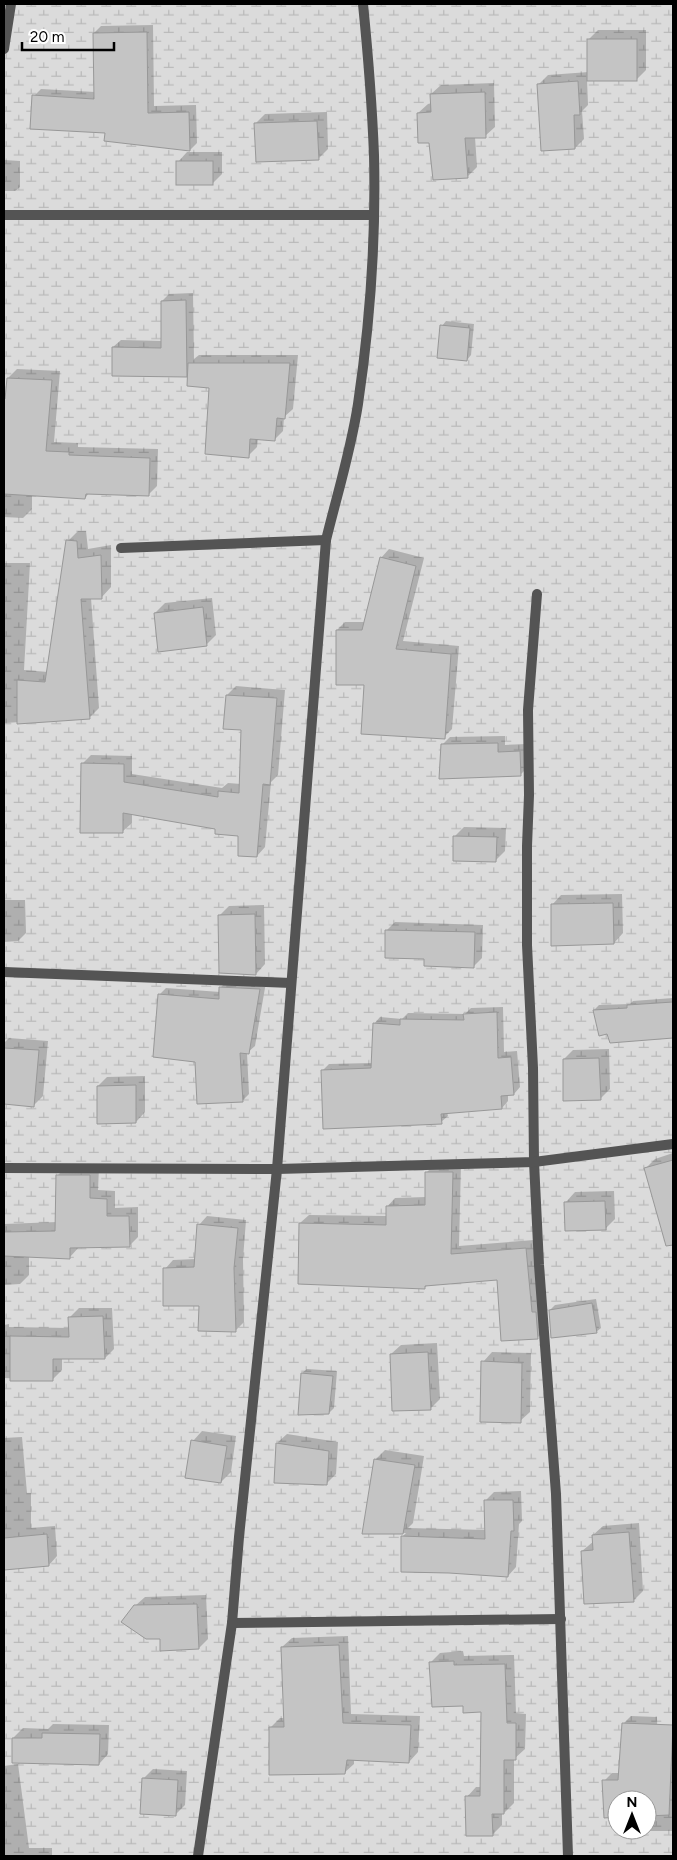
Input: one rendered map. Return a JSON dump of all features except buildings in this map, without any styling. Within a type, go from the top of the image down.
[{"type":"street","points":[[4,49],[11,4]]},
{"type":"street","points":[[198,1856],[232,1623],[239,1537],[277,1169],[326,540],[358,405],[368,323],[374,215],[374,154],[363,4]]},
{"type":"street","points":[[4,215],[374,215]]},
{"type":"street","points":[[121,548],[326,540]]},
{"type":"street","points":[[537,594],[528,710],[527,945],[539,1265],[556,1494],[568,1856]]},
{"type":"street","points":[[4,972],[292,984]]},
{"type":"street","points":[[4,1168],[277,1169],[534,1162],[673,1144]]},
{"type":"street","points":[[232,1623],[561,1619]]},
{"type":"green space","points":[[4,4],[673,4],[673,1856],[4,1856]]}]
